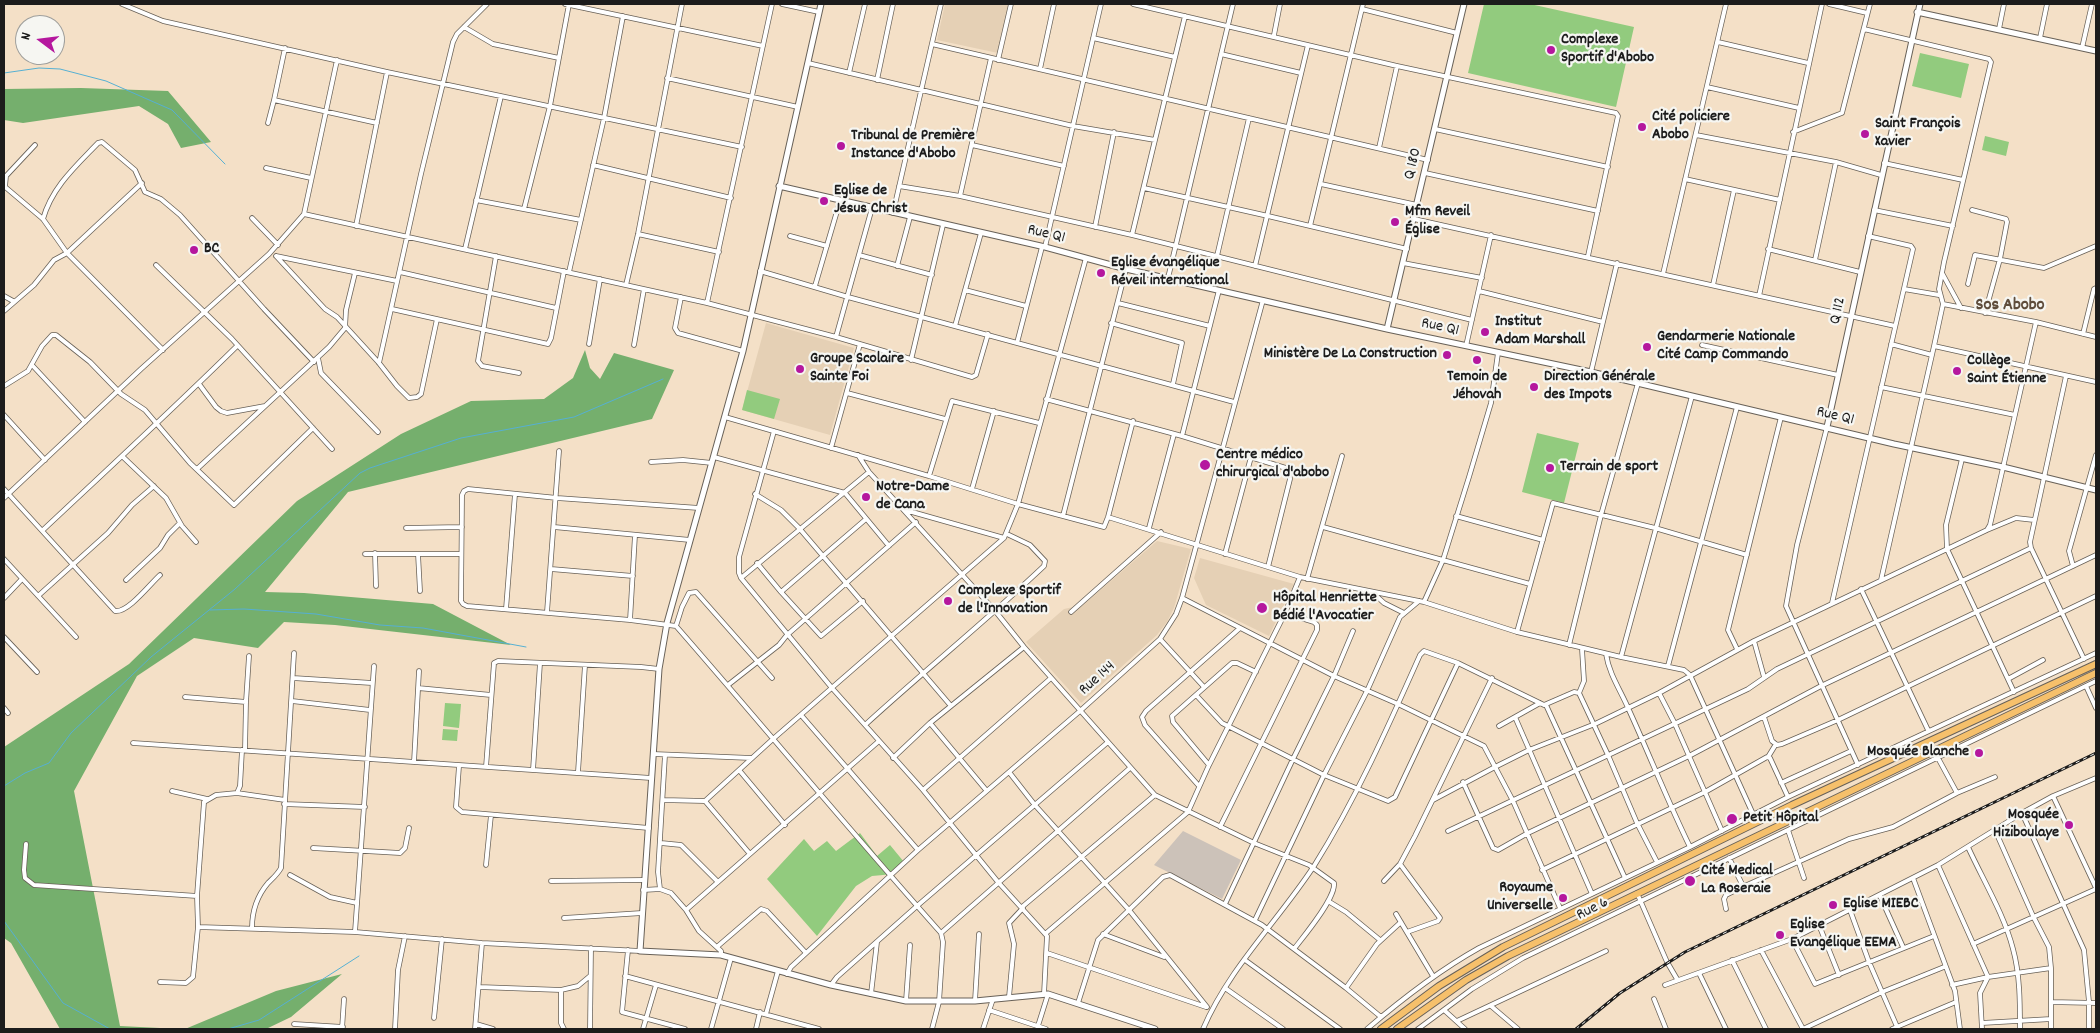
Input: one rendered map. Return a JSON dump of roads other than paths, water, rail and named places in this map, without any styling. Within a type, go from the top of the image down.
[{"type":"main road","points":[[1380,1029],[1439,986],[1503,947],[1792,805],[2096,664]]},
{"type":"main road","points":[[1397,1029],[1466,980],[1508,956],[2096,673]]},
{"type":"street","points":[[122,4],[162,20],[387,72],[742,147]]},
{"type":"street","points":[[379,362],[453,42],[464,27],[487,4]]},
{"type":"street","points":[[524,209],[550,106],[567,4],[763,46]]},
{"type":"street","points":[[626,285],[638,234],[682,4]]},
{"type":"street","points":[[708,303],[772,4]]},
{"type":"street","points":[[782,4],[820,12]]},
{"type":"street","points":[[640,951],[659,669],[667,623],[743,351],[821,4]]},
{"type":"street","points":[[849,73],[865,4]]},
{"type":"street","points":[[877,80],[893,4]]},
{"type":"street","points":[[892,213],[941,4]]},
{"type":"street","points":[[998,60],[1011,4]]},
{"type":"street","points":[[1040,70],[1054,4]]},
{"type":"street","points":[[1017,343],[1052,218],[1101,4]]},
{"type":"street","points":[[1133,4],[1148,5],[1185,16],[1397,66],[1616,113],[1618,116],[1588,256]]},
{"type":"street","points":[[1168,278],[1233,4]]},
{"type":"street","points":[[1274,36],[1280,4]]},
{"type":"street","points":[[1310,226],[1333,138],[1363,4]]},
{"type":"street","name":"Q 180","points":[[1387,329],[1464,4]]},
{"type":"street","points":[[1663,274],[1726,4]]},
{"type":"street","points":[[1759,296],[1822,4]]},
{"type":"street","points":[[1829,4],[1867,12]]},
{"type":"street","points":[[1793,132],[1842,113],[1870,4]]},
{"type":"street","name":"Q 112","points":[[1858,765],[1806,655],[1786,606],[1786,598],[1810,490],[1827,428],[1883,163],[1920,4]]},
{"type":"street","points":[[1999,30],[2004,4]]},
{"type":"street","points":[[2040,38],[2047,4]]},
{"type":"street","points":[[2082,48],[2092,4]]},
{"type":"street","points":[[1362,9],[1457,33]]},
{"type":"street","points":[[1918,12],[2096,52]]},
{"type":"street","points":[[392,308],[548,344],[594,165],[623,16]]},
{"type":"street","points":[[1132,235],[1185,16]]},
{"type":"street","points":[[464,27],[493,44],[559,58]]},
{"type":"street","points":[[1864,29],[1991,61],[1942,273],[1939,295],[1942,304],[1934,346],[1881,580]]},
{"type":"street","points":[[1093,38],[1175,57]]},
{"type":"street","points":[[1718,42],[1808,63]]},
{"type":"street","points":[[932,44],[1428,160]]},
{"type":"street","points":[[1255,266],[1308,45]]},
{"type":"street","points":[[268,123],[285,48]]},
{"type":"street","points":[[1221,54],[1301,73]]},
{"type":"street","points":[[960,196],[991,58]]},
{"type":"street","points":[[4,498],[269,254],[304,214],[337,60]]},
{"type":"street","points":[[808,63],[1073,126],[1155,140]]},
{"type":"street","points":[[1379,148],[1397,66]]},
{"type":"street","points":[[356,226],[387,72]]},
{"type":"street","points":[[667,78],[798,107]]},
{"type":"street","points":[[1707,87],[1799,108]]},
{"type":"street","points":[[465,250],[501,96]]},
{"type":"street","points":[[274,100],[376,123]]},
{"type":"street","points":[[1217,256],[1249,118]]},
{"type":"street","points":[[1435,129],[1608,167]]},
{"type":"street","points":[[1094,227],[1114,132]]},
{"type":"street","points":[[1696,135],[1836,162],[1881,174]]},
{"type":"street","points":[[43,219],[46,208],[58,187],[73,167],[98,142],[102,142],[135,170],[145,192],[171,207],[314,362]]},
{"type":"street","points":[[35,145],[6,176],[4,187],[43,219],[67,253],[163,350]]},
{"type":"street","points":[[972,145],[1064,166]]},
{"type":"street","points":[[1816,260],[1836,162]]},
{"type":"street","points":[[1883,163],[1963,180]]},
{"type":"street","points":[[594,165],[731,198]]},
{"type":"street","points":[[266,168],[311,178]]},
{"type":"street","points":[[1425,173],[1598,212]]},
{"type":"street","points":[[1685,179],[1780,200]]},
{"type":"street","points":[[4,311],[13,301],[34,285],[54,260],[67,253],[142,183]]},
{"type":"street","points":[[1321,184],[1417,205]]},
{"type":"street","name":"Rue Q1","points":[[779,186],[1044,247],[1126,269],[1387,329],[1591,372],[2096,490]]},
{"type":"street","points":[[899,186],[960,196],[1132,235],[1472,320]]},
{"type":"street","points":[[1144,188],[1407,249]]},
{"type":"street","points":[[1713,285],[1734,190]]},
{"type":"street","points":[[476,200],[581,220]]},
{"type":"street","points":[[815,286],[840,201]]},
{"type":"street","points":[[836,337],[872,208]]},
{"type":"street","points":[[1874,210],[1953,226]]},
{"type":"street","points":[[1972,210],[2006,219],[2007,222],[2000,259],[1985,313]]},
{"type":"street","points":[[304,214],[708,303],[975,377],[988,334]]},
{"type":"street","points":[[897,266],[910,217]]},
{"type":"street","points":[[252,218],[278,245]]},
{"type":"street","points":[[1414,219],[1588,256],[1895,326]]},
{"type":"street","points":[[911,360],[943,225]]},
{"type":"street","points":[[955,326],[981,233]]},
{"type":"street","points":[[638,234],[719,252]]},
{"type":"street","points":[[1466,346],[1491,235]]},
{"type":"street","points":[[790,236],[827,246]]},
{"type":"street","points":[[1832,603],[1913,247],[1868,236]]},
{"type":"street","points":[[1968,284],[1975,255],[2044,268],[2096,246]]},
{"type":"street","points":[[1768,249],[1860,272]]},
{"type":"street","points":[[269,254],[397,281]]},
{"type":"street","points":[[859,255],[932,275]]},
{"type":"street","points":[[276,256],[325,309],[337,317],[345,328],[379,362],[406,396],[412,398],[421,394],[437,319]]},
{"type":"street","points":[[496,256],[478,358],[479,364],[518,373]]},
{"type":"street","points":[[663,800],[705,801],[751,758],[1004,538],[1018,504],[1086,258]]},
{"type":"street","points":[[1403,263],[1482,278]]},
{"type":"street","points":[[1591,372],[1617,263]]},
{"type":"street","points":[[156,265],[204,314],[232,339],[332,449]]},
{"type":"street","points":[[1063,516],[1126,269]]},
{"type":"street","points":[[760,271],[848,297],[1234,402]]},
{"type":"street","points":[[400,272],[556,308]]},
{"type":"street","points":[[197,469],[314,362],[345,328],[346,310],[355,273]]},
{"type":"street","points":[[1942,273],[1961,308]]},
{"type":"street","points":[[589,344],[600,279]]},
{"type":"street","points":[[2083,334],[2094,289],[2096,288]]},
{"type":"street","points":[[634,345],[644,289]]},
{"type":"street","points":[[1904,289],[1939,295]]},
{"type":"street","points":[[965,290],[1026,306]]},
{"type":"street","points":[[1182,436],[1219,290]]},
{"type":"street","points":[[1479,291],[1603,322]]},
{"type":"street","points":[[4,296],[13,301]]},
{"type":"street","points":[[681,297],[676,328],[678,333],[743,351]]},
{"type":"street","name":"Rue 144","points":[[787,974],[791,967],[949,822],[1080,711],[1160,639],[1176,614],[1182,598],[1263,300]]},
{"type":"street","points":[[1118,303],[1210,326]]},
{"type":"street","points":[[1942,304],[2036,322],[2096,337]]},
{"type":"street","points":[[1988,530],[2036,322]]},
{"type":"street","points":[[1111,323],[1182,343],[1173,384]]},
{"type":"street","points":[[4,386],[28,371],[46,341],[52,335],[56,336],[90,362],[118,392],[145,410],[190,463],[234,505],[313,428]]},
{"type":"street","points":[[832,448],[860,344]]},
{"type":"street","points":[[1890,344],[1932,355]]},
{"type":"street","points":[[1702,345],[1838,375]]},
{"type":"street","points":[[43,530],[158,424],[237,346]]},
{"type":"street","points":[[1934,346],[2026,368],[2096,382]]},
{"type":"street","points":[[1255,920],[1324,775],[1367,691],[1400,617],[1421,601],[1443,560],[1491,403],[1498,353]]},
{"type":"street","points":[[318,358],[322,373],[378,432]]},
{"type":"street","points":[[32,365],[85,422]]},
{"type":"street","points":[[2066,376],[2030,538],[2031,548],[2084,659]]},
{"type":"street","points":[[1569,645],[1638,383]]},
{"type":"street","points":[[198,384],[221,411],[227,413],[265,406]]},
{"type":"street","points":[[1880,387],[2015,415]]},
{"type":"street","points":[[847,393],[945,419]]},
{"type":"street","points":[[1621,657],[1692,396]]},
{"type":"street","points":[[1046,398],[1182,436],[1289,469],[1290,474],[1268,567]]},
{"type":"street","points":[[929,476],[952,401],[994,410],[1039,423]]},
{"type":"street","points":[[1668,666],[1737,407]]},
{"type":"street","points":[[972,489],[994,410]]},
{"type":"street","points":[[4,415],[45,460]]},
{"type":"street","points":[[1738,649],[1728,632],[1781,417]]},
{"type":"street","points":[[725,418],[774,430],[1018,504],[1104,527],[1133,422]]},
{"type":"street","points":[[774,430],[755,494],[740,557],[738,566],[741,578],[832,688],[923,790],[998,882],[1048,938],[1046,994],[1038,1028]]},
{"type":"street","points":[[1148,528],[1174,434]]},
{"type":"street","points":[[547,612],[559,451]]},
{"type":"street","points":[[858,455],[869,472],[996,612],[1024,647],[1155,795],[1254,843],[1312,868],[1334,885],[1328,901],[1294,949]]},
{"type":"street","points":[[2073,566],[2069,551],[2096,455]]},
{"type":"street","points":[[122,456],[169,502],[180,523],[196,542]]},
{"type":"street","points":[[1307,579],[1342,456]]},
{"type":"street","points":[[714,457],[845,493],[889,546]]},
{"type":"street","points":[[1224,554],[1251,457]]},
{"type":"street","points":[[1962,459],[1946,525],[1947,549],[2014,692]]},
{"type":"street","points":[[651,462],[683,460],[712,463]]},
{"type":"street","points":[[741,578],[799,528],[869,472]]},
{"type":"street","points":[[38,596],[108,533],[132,505],[154,486]]},
{"type":"street","points":[[4,489],[118,612],[128,607],[160,575]]},
{"type":"street","points":[[699,508],[464,491],[462,495],[462,604],[667,623],[676,626],[821,793],[889,876],[941,933],[943,942],[940,1002],[932,1029]]},
{"type":"street","points":[[506,609],[515,494]]},
{"type":"street","points":[[755,494],[781,510],[799,528],[951,706]]},
{"type":"street","points":[[1517,632],[1553,503],[1655,528],[1747,555]]},
{"type":"street","points":[[905,510],[1004,538]]},
{"type":"street","points":[[1456,516],[1543,540]]},
{"type":"street","points":[[1108,517],[1307,579],[1421,601],[1517,632],[1606,654],[1684,670],[1690,674],[1707,708],[1754,814]]},
{"type":"street","points":[[1433,800],[1495,766],[1628,708],[1754,640],[1861,589],[2016,518],[2034,520]]},
{"type":"street","points":[[781,592],[866,519]]},
{"type":"street","points":[[728,686],[779,645],[787,635],[916,522]]},
{"type":"street","points":[[126,580],[162,546],[168,535],[180,523]]},
{"type":"street","points":[[406,528],[462,527]]},
{"type":"street","points":[[554,527],[690,540]]},
{"type":"street","points":[[1323,527],[1530,584]]},
{"type":"street","points":[[1071,612],[1161,532]]},
{"type":"street","points":[[630,620],[635,534]]},
{"type":"street","points":[[864,725],[996,612],[1046,563],[1030,545],[1007,534]]},
{"type":"street","points":[[1448,831],[1754,686],[1764,677],[1806,655],[2031,548]]},
{"type":"street","points":[[365,554],[461,554]]},
{"type":"street","points":[[376,554],[376,586]]},
{"type":"street","points":[[418,554],[420,591]]},
{"type":"street","points":[[1463,782],[1495,850],[1721,740],[1822,686],[2096,555]]},
{"type":"street","points":[[4,559],[76,637]]},
{"type":"street","points":[[757,563],[822,636],[862,601]]},
{"type":"street","points":[[551,569],[633,576]]},
{"type":"street","points":[[1045,934],[1188,812],[1209,765],[1285,614],[1300,577]]},
{"type":"street","points":[[4,598],[22,579]]},
{"type":"street","points":[[1861,589],[1928,730]]},
{"type":"street","points":[[676,626],[686,597],[689,593],[696,592],[772,678]]},
{"type":"street","points":[[1372,592],[1384,603],[1404,613]]},
{"type":"street","points":[[1764,717],[1772,741],[1776,744],[1782,744],[1838,720],[2096,596]]},
{"type":"street","points":[[1182,598],[1334,676],[1398,704],[1484,746],[1513,801],[1560,908]]},
{"type":"street","points":[[1220,827],[1317,630],[1317,625],[1314,622],[1285,614]]},
{"type":"street","points":[[1199,786],[1142,720],[1146,711],[1240,628]]},
{"type":"street","points":[[1226,904],[1353,632]]},
{"type":"street","points":[[4,637],[37,672]]},
{"type":"street","points":[[1160,639],[1204,687]]},
{"type":"street","points":[[1754,640],[1764,677]]},
{"type":"street","points":[[894,758],[951,706],[1024,647]]},
{"type":"street","points":[[1582,648],[1584,681],[1579,693],[1608,754],[1637,823],[1657,862]]},
{"type":"street","points":[[1203,1029],[1212,1009],[1225,988],[1312,868],[1358,789],[1422,652],[1431,652],[1458,663],[1492,678],[1540,704],[1546,705],[1574,692],[1579,693]]},
{"type":"street","points":[[252,928],[252,916],[257,901],[268,882],[276,876],[281,868],[294,653]]},
{"type":"street","points":[[1367,1029],[1403,998],[1433,976],[1479,948],[1690,847],[1788,796],[2096,653]]},
{"type":"street","points":[[1606,654],[1608,668],[1628,708],[1655,773],[1690,847]]},
{"type":"street","points":[[237,793],[240,786],[244,750],[249,656]]},
{"type":"street","points":[[2008,679],[2043,660]]},
{"type":"street","points":[[486,767],[494,664],[498,661],[659,669]]},
{"type":"street","points":[[533,770],[540,663]]},
{"type":"street","points":[[1209,765],[1171,720],[1175,712],[1234,663],[1256,672]]},
{"type":"street","points":[[1196,695],[1218,721],[1229,727],[1261,741],[1324,775],[1384,800],[1393,799],[1458,663]]},
{"type":"street","points":[[578,772],[585,665]]},
{"type":"street","points":[[355,932],[374,666]]},
{"type":"street","points":[[414,762],[419,670]]},
{"type":"street","points":[[293,678],[372,683]]},
{"type":"street","points":[[923,790],[958,757],[1051,678]]},
{"type":"street","points":[[1384,881],[1400,864],[1492,678]]},
{"type":"street","name":"Rue 6","points":[[1419,1029],[1479,984],[1523,958],[2096,681]]},
{"type":"street","points":[[2086,686],[2096,708]]},
{"type":"street","points":[[418,688],[491,695]]},
{"type":"street","points":[[1659,692],[1722,831]]},
{"type":"street","points":[[185,697],[246,702]]},
{"type":"street","points":[[292,701],[370,710]]},
{"type":"street","points":[[1499,726],[1540,704]]},
{"type":"street","points":[[1546,705],[1574,770],[1625,878]]},
{"type":"street","points":[[4,708],[8,713]]},
{"type":"street","points":[[802,715],[918,850]]},
{"type":"street","points":[[1515,717],[1592,894]]},
{"type":"street","points":[[930,724],[986,790]]},
{"type":"street","points":[[686,910],[879,742]]},
{"type":"street","points":[[831,985],[917,906],[1108,742]]},
{"type":"street","points":[[133,743],[651,778]]},
{"type":"street","points":[[1542,870],[1705,792],[1760,759],[1768,757],[1776,744]]},
{"type":"street","points":[[1781,783],[1851,751]]},
{"type":"street","points":[[653,754],[751,758]]},
{"type":"street","points":[[660,888],[658,872],[665,755]]},
{"type":"street","points":[[1768,757],[1788,796]]},
{"type":"street","points":[[1938,758],[1957,793]]},
{"type":"street","points":[[459,766],[456,802],[458,810],[491,815],[649,828]]},
{"type":"street","points":[[941,933],[1130,768]]},
{"type":"street","points":[[739,770],[784,825]]},
{"type":"street","points":[[1009,772],[1034,804],[1129,910],[1207,1007]]},
{"type":"street","points":[[1726,908],[1724,899],[1726,895],[1746,885],[1849,839],[1893,827],[1957,793],[1995,777]]},
{"type":"street","points":[[1665,985],[1792,939],[1938,865],[2053,796],[2096,778]]},
{"type":"street","points":[[172,791],[207,798],[237,793],[284,802],[365,808]]},
{"type":"street","points":[[1009,997],[1014,944],[1013,934],[1009,926],[1023,908],[1155,795]]},
{"type":"street","points":[[1973,944],[2096,888],[2053,796]]},
{"type":"street","points":[[160,982],[186,983],[193,977],[198,927],[197,896],[202,813],[204,802],[207,798]]},
{"type":"street","points":[[705,801],[750,854]]},
{"type":"street","points":[[2022,813],[2064,903],[2086,956],[2089,1029]]},
{"type":"street","points":[[486,864],[491,815]]},
{"type":"street","points":[[313,848],[400,853],[405,848],[409,828]]},
{"type":"street","points":[[1788,830],[1804,878]]},
{"type":"street","points":[[1995,830],[2033,916],[2049,947],[2051,1029]]},
{"type":"street","points":[[661,843],[681,845],[718,882]]},
{"type":"street","points":[[26,844],[25,878],[34,885],[197,896]]},
{"type":"street","points":[[1968,847],[2006,929],[2013,950],[2017,974],[2020,1029]]},
{"type":"street","points":[[1729,858],[1742,884],[1746,885]]},
{"type":"street","points":[[1400,864],[1440,918],[1438,921],[1407,932]]},
{"type":"street","points":[[1938,865],[1988,977]]},
{"type":"street","points":[[290,875],[330,897],[357,903]]},
{"type":"street","points":[[1078,1003],[1094,949],[1103,934],[1166,875],[1170,875],[1255,920],[1346,988],[1381,1017]]},
{"type":"street","points":[[1913,878],[1952,985],[1960,1029]]},
{"type":"street","points":[[550,881],[644,880]]},
{"type":"street","points":[[643,890],[660,888],[671,893],[686,910],[699,931],[718,946],[721,950],[721,955]]},
{"type":"street","points":[[1637,893],[1677,980]]},
{"type":"street","points":[[1880,896],[1903,947]]},
{"type":"street","points":[[1328,901],[1346,912],[1380,940]]},
{"type":"street","points":[[718,946],[761,908],[767,911],[806,953]]},
{"type":"street","points":[[1850,910],[1869,962],[1898,1028]]},
{"type":"street","points":[[564,918],[642,913]]},
{"type":"street","points":[[1396,914],[1433,976]]},
{"type":"street","points":[[1346,988],[1380,940],[1401,922]]},
{"type":"street","points":[[1819,925],[1839,975]]},
{"type":"street","points":[[198,927],[355,932],[482,943],[721,955],[831,985],[906,1001],[975,1001],[1046,994],[1078,1003],[1138,1026],[1155,1029]]},
{"type":"street","points":[[975,1001],[979,934]]},
{"type":"street","points":[[1103,934],[1166,957]]},
{"type":"street","points":[[394,1029],[397,980],[405,936]]},
{"type":"street","points":[[1792,939],[1813,982],[1818,984],[1903,947],[1934,936]]},
{"type":"street","points":[[434,1018],[442,939]]},
{"type":"street","points":[[870,994],[877,942]]},
{"type":"street","points":[[475,1029],[482,943]]},
{"type":"street","points":[[906,1001],[910,945]]},
{"type":"street","points":[[590,948],[590,1029]]},
{"type":"street","points":[[628,950],[622,1012],[686,1029]]},
{"type":"street","points":[[1761,950],[1803,1029],[1882,992],[1944,967]]},
{"type":"street","points":[[1457,1022],[1606,951]]},
{"type":"street","points":[[1047,953],[1212,1009]]},
{"type":"street","points":[[711,1029],[732,958]]},
{"type":"street","points":[[1245,960],[1340,1029]]},
{"type":"street","points":[[1732,960],[1766,1029]]},
{"type":"street","points":[[1952,985],[1988,977],[2051,968]]},
{"type":"street","points":[[766,1014],[778,971]]},
{"type":"street","points":[[1699,973],[1726,1029]]},
{"type":"street","points":[[479,986],[561,990],[578,986],[590,976]]},
{"type":"street","points":[[625,976],[819,1029]]},
{"type":"street","points":[[1982,1029],[1980,992],[1988,977]]},
{"type":"street","points":[[643,1029],[656,985]]},
{"type":"street","points":[[1225,988],[1283,1029]]},
{"type":"street","points":[[561,990],[561,1023],[564,1029]]},
{"type":"street","points":[[294,1024],[342,1028],[344,999]]},
{"type":"street","points":[[982,1029],[993,999]]},
{"type":"street","points":[[1654,1000],[1666,1029]]},
{"type":"street","points":[[1892,1029],[1956,1002]]},
{"type":"street","points":[[2051,1002],[2096,1003]]},
{"type":"street","points":[[1491,1006],[1518,1029]]},
{"type":"street","points":[[989,1010],[1038,1028],[1046,1029]]},
{"type":"street","points":[[1444,1010],[1465,1029]]},
{"type":"street","points":[[756,1029],[760,1012]]},
{"type":"street","points":[[1982,1023],[2051,1019]]},
{"type":"street","points":[[476,1024],[493,1029]]},
{"type":"waterway","points":[[4,73],[39,68],[60,69],[106,81],[172,110],[225,164]]},
{"type":"waterway","points":[[4,786],[25,773],[49,763],[71,733],[151,657],[235,589],[360,473],[461,438],[574,417],[663,379]]},
{"type":"waterway","points":[[210,610],[244,609],[316,614],[380,625],[423,628],[526,647]]},
{"type":"waterway","points":[[4,921],[63,1003],[110,1029]]},
{"type":"waterway","points":[[228,1029],[259,1020],[359,956]]},
{"type":"railway","points":[[1576,1029],[1620,993],[1685,952],[2096,753]]},
{"type":"place","name":"Complexe Sportif d'Abobo","points":[[1551,50]]},
{"type":"place","name":"Cité policiere Abobo","points":[[1642,127]]},
{"type":"place","name":"Saint François Xavier","points":[[1865,134]]},
{"type":"place","name":"Tribunal de Première Instance d'Abobo","points":[[841,146]]},
{"type":"place","name":"Eglise de Jésus Christ","points":[[824,201]]},
{"type":"place","name":"Mfm Reveil Église","points":[[1395,222]]},
{"type":"place","name":"BC","points":[[194,250]]},
{"type":"place","name":"Eglise évangélique Réveil international","points":[[1101,273]]},
{"type":"place","name":"Institut Adam Marshall","points":[[1485,332]]},
{"type":"place","name":"Gendarmerie Nationale Cité Camp Commando","points":[[1647,347]]},
{"type":"place","name":"Ministère De La Construction","points":[[1447,355]]},
{"type":"place","name":"Temoin de Jéhovah","points":[[1477,360]]},
{"type":"place","name":"Groupe Scolaire Sainte Foi","points":[[800,369]]},
{"type":"place","name":"Collège Saint Étienne","points":[[1957,371]]},
{"type":"place","name":"Direction Générale des Impots","points":[[1534,387]]},
{"type":"place","name":"Centre médico chirurgical d'abobo","points":[[1205,465]]},
{"type":"place","name":"Terrain de sport","points":[[1550,468]]},
{"type":"place","name":"Notre-Dame de Cana","points":[[866,497]]},
{"type":"place","name":"Complexe Sportif de l'Innovation","points":[[948,601]]},
{"type":"place","name":"Hôpital Henriette Bédié l'Avocatier","points":[[1262,608]]},
{"type":"place","name":"Mosquée Blanche","points":[[1979,753]]},
{"type":"place","name":"Petit Hôpital","points":[[1732,819]]},
{"type":"place","name":"Mosquée Hiziboulaye","points":[[2069,825]]},
{"type":"place","name":"Cité Medical La Roseraie","points":[[1690,881]]},
{"type":"place","name":"Royaume Universelle","points":[[1563,898]]},
{"type":"place","name":"Eglise MIEBC","points":[[1833,905]]},
{"type":"place","name":"Eglise Evangélique EEMA","points":[[1780,935]]},
{"type":"district","name":"Sos Abobo","points":[[2010,307]]}]
